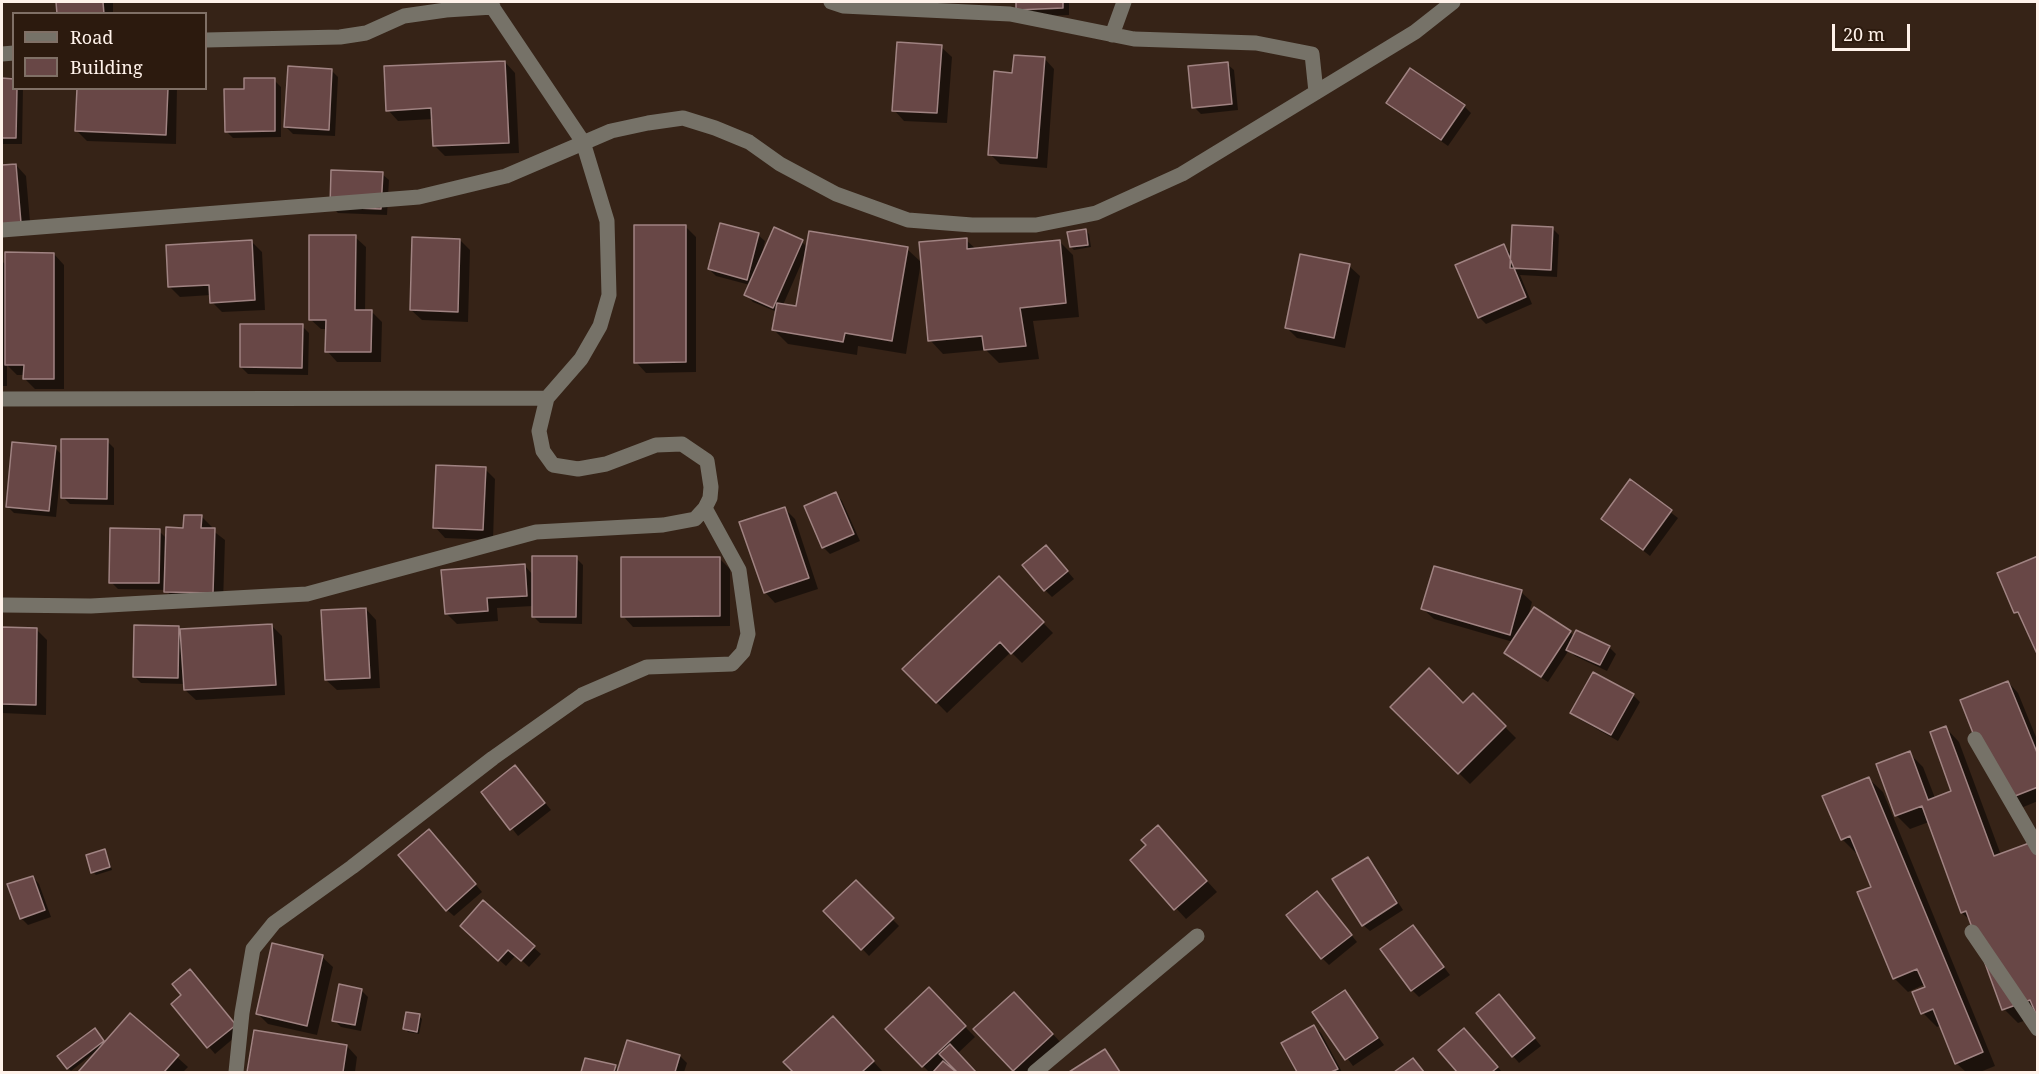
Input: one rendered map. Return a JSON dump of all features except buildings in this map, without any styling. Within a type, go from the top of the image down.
[{"type":"street","points":[[831,2],[843,6],[1010,14],[1134,39],[1256,43],[1312,54],[1316,92]]},
{"type":"street","points":[[1112,35],[1124,2]]},
{"type":"street","points":[[2,230],[419,197],[506,176],[611,131],[683,118],[749,142],[780,164],[836,194],[908,220],[972,225],[1036,225],[1096,213],[1182,174],[1415,32],[1453,2]]},
{"type":"street","points":[[2,605],[91,606],[307,594],[536,532],[663,525],[695,519],[710,498],[711,487],[707,461],[682,444],[656,446],[606,464],[578,469],[554,465],[543,451],[539,431],[548,398],[580,359],[600,326],[609,295],[607,221],[583,142],[491,4],[441,6],[404,16],[366,33],[340,37],[207,40]]},
{"type":"street","points":[[2,399],[548,398]]},
{"type":"street","points":[[236,1072],[242,1012],[253,949],[274,923],[352,867],[493,758],[582,695],[647,667],[732,664],[743,652],[748,634],[739,570],[705,508]]},
{"type":"street","points":[[1975,739],[2037,848]]},
{"type":"street","points":[[1972,932],[2037,1029]]},
{"type":"street","points":[[1035,1072],[1197,936]]}]
